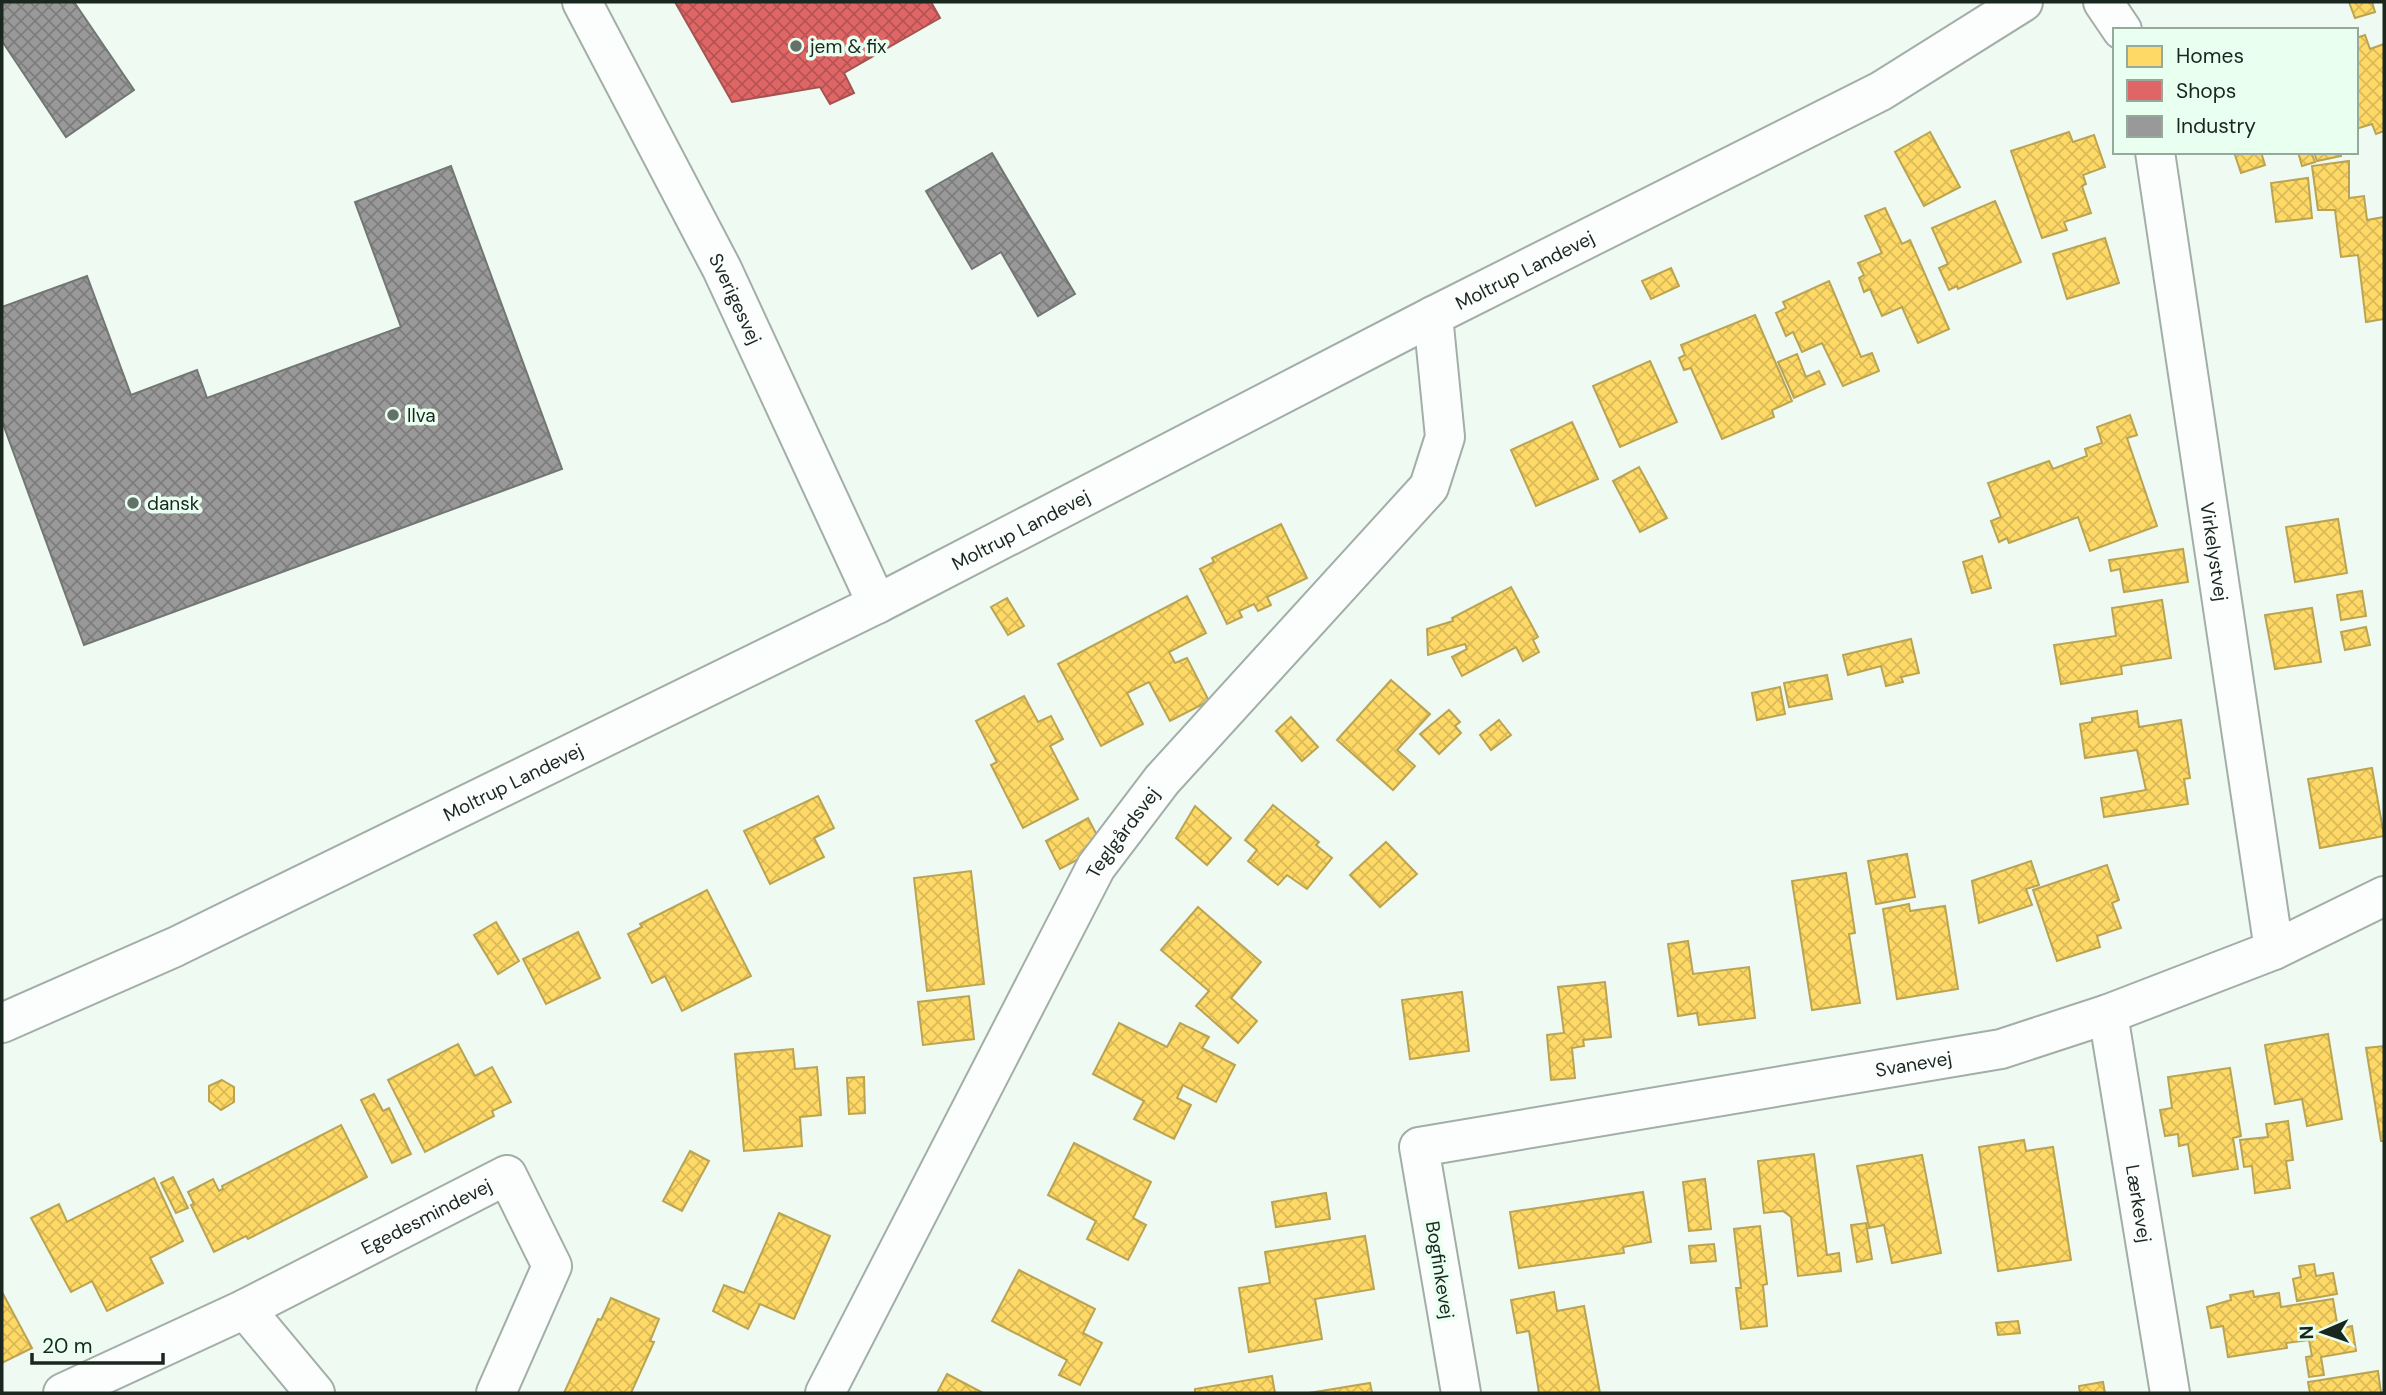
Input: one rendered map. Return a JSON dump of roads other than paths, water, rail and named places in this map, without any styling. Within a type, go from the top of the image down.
[{"type":"street","name":"Sverigesvej","points":[[582,2],[722,269],[877,604]]},
{"type":"street","name":"Moltrup Landevej","points":[[2,1023],[175,947],[877,604],[1433,316],[1881,91],[2023,2]]},
{"type":"street","points":[[2103,2],[2121,28]]},
{"type":"street","name":"Virkelystvej","points":[[2154,154],[2274,950]]},
{"type":"street","name":"Teglgårdsvej","points":[[825,1393],[1096,867],[1161,780],[1429,486],[1445,436],[1433,316]]},
{"type":"street","name":"Svanevej","points":[[1419,1147],[2001,1049],[2108,1014],[2274,950],[2384,896]]},
{"type":"street","name":"Lærkevej","points":[[2108,1014],[2170,1393]]},
{"type":"street","name":"Bogfinkevej","points":[[1419,1147],[1461,1393]]},
{"type":"street","name":"Egedesmindevej","points":[[63,1393],[245,1309],[507,1175],[552,1266],[496,1393]]},
{"type":"street","points":[[245,1309],[315,1393]]},
{"type":"place","name":"jem & fix","points":[[796,46]]},
{"type":"place","name":"Ilva","points":[[393,415]]},
{"type":"place","name":"dansk","points":[[133,503]]}]
